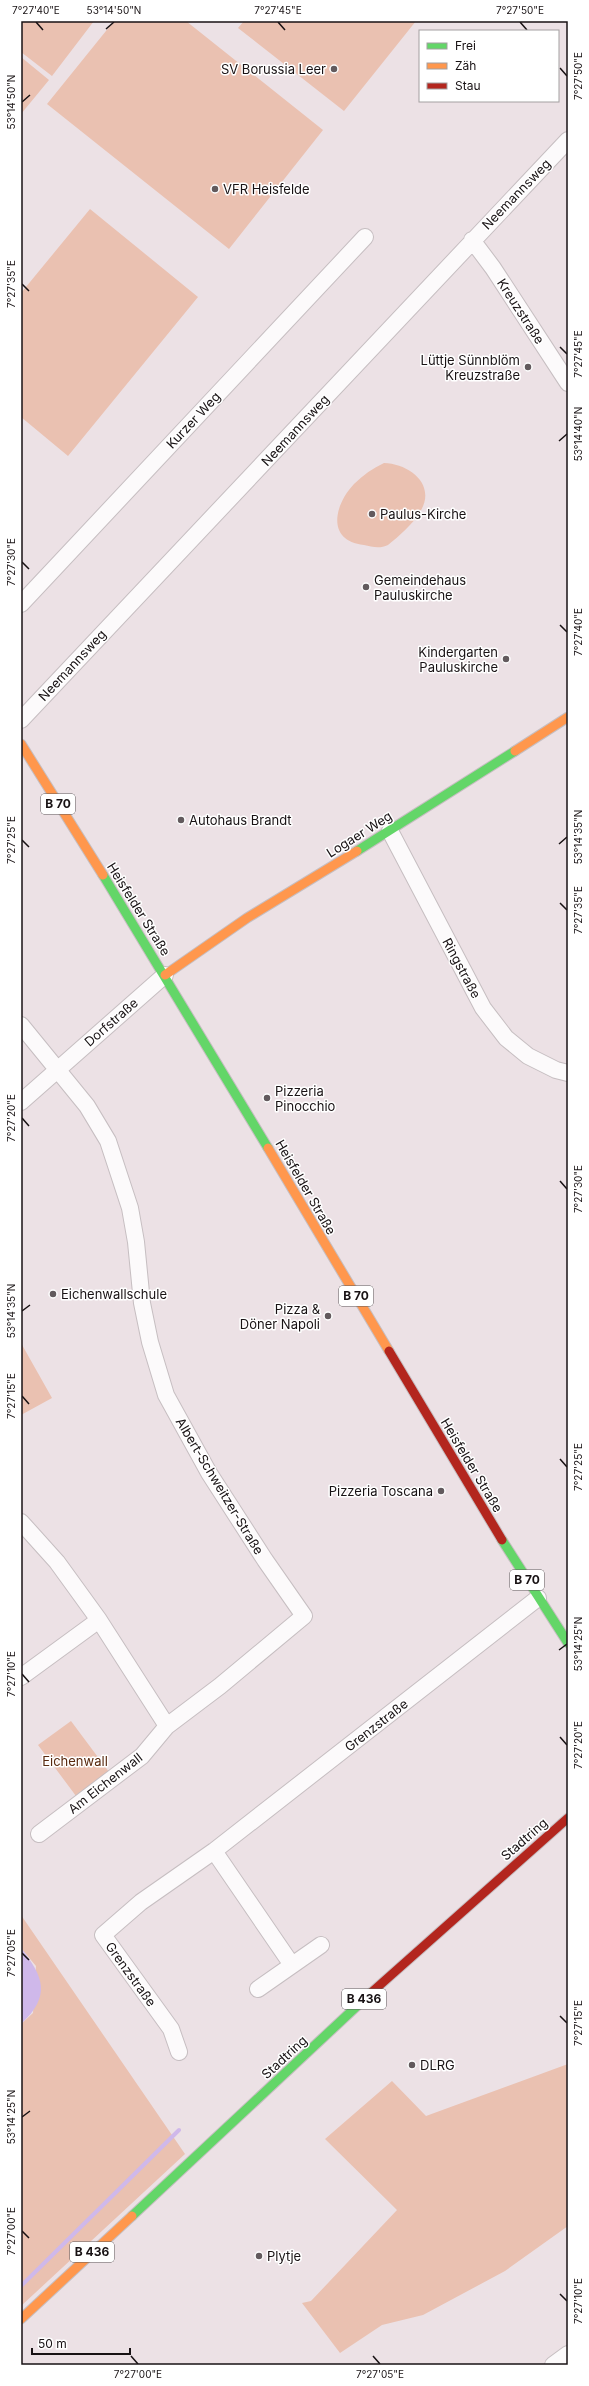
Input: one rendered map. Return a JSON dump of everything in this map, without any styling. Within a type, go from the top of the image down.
[{"type":"main road","name":"Logaer Weg","points":[[166,975],[248,918],[390,831],[568,717]]},
{"type":"main road","name":"Heisfelder Straße","points":[[21,744],[166,975],[330,1253],[538,1598],[568,1643]]},
{"type":"main road","name":"Stadtring","points":[[21,2319],[417,1950],[568,1818]]},
{"type":"street","name":"Neemannsweg","points":[[21,720],[472,240],[568,140]]},
{"type":"street","name":"Kurzer Weg","points":[[21,604],[365,237]]},
{"type":"street","name":"Kreuzstraße","points":[[472,240],[493,268],[568,383]]},
{"type":"street","name":"Ringstraße","points":[[390,831],[482,1008],[506,1038],[528,1056],[556,1070],[568,1073]]},
{"type":"street","name":"Dorfstraße","points":[[21,1102],[166,975]]},
{"type":"street","points":[[21,1026],[57,1069]]},
{"type":"street","name":"Albert-Schweitzer-Straße","points":[[57,1069],[87,1106],[108,1140],[118,1167],[130,1208],[136,1242],[142,1304],[150,1342],[166,1395],[209,1473],[265,1560],[304,1616],[220,1686]]},
{"type":"street","points":[[21,1522],[57,1562],[98,1620],[167,1726]]},
{"type":"street","name":"Grenzstraße","points":[[179,2052],[171,2029],[103,1935],[141,1902],[214,1851],[538,1598]]},
{"type":"street","points":[[21,1677],[98,1620]]},
{"type":"street","name":"Am Eichenwall","points":[[39,1834],[142,1756],[167,1726],[220,1686]]},
{"type":"street","points":[[214,1851],[292,1965]]},
{"type":"street","points":[[258,1989],[321,1944]]},
{"type":"street","points":[[553,2365],[568,2354]]},
{"type":"green space","points":[[21,21],[94,21],[52,76],[21,52]]},
{"type":"green space","name":"VFR Heisfelde","points":[[114,21],[186,21],[323,130],[229,249],[47,104]]},
{"type":"green space","name":"SV Borussia Leer","points":[[244,21],[416,21],[344,111],[238,28]]},
{"type":"green space","points":[[21,57],[49,80],[21,114]]},
{"type":"green space","points":[[90,209],[198,297],[68,456],[21,417],[21,293]]},
{"type":"green space","points":[[384,463],[403,467],[418,478],[423,485],[425,493],[424,502],[420,512],[401,534],[388,545],[376,547],[352,542],[344,537],[339,529],[337,521],[338,511],[347,492],[354,484],[372,469]]},
{"type":"green space","points":[[21,1343],[52,1398],[21,1415]]},
{"type":"green space","name":"Eichenwall","points":[[71,1721],[112,1776],[79,1800],[38,1745]]},
{"type":"green space","points":[[21,1915],[185,2154],[21,2306],[21,2024],[33,2013],[36,1966],[21,1948]]},
{"type":"green space","points":[[568,2064],[568,2226],[505,2271],[423,2315],[382,2325],[340,2353],[302,2303],[311,2301],[397,2210],[325,2139],[392,2081],[426,2116]]},
{"type":"shaded area","points":[[21,1948],[35,1968],[41,1986],[37,2004],[31,2014],[21,2024]]},
{"type":"waterway","points":[[21,2286],[179,2130]]},
{"type":"traffic: fast","points":[[357,851],[515,751]]},
{"type":"traffic: fast","points":[[103,875],[268,1148]]},
{"type":"traffic: fast","points":[[502,1540],[568,1643]]},
{"type":"traffic: fast","points":[[132,2216],[372,1992]]},
{"type":"traffic: slow","points":[[515,751],[568,717]]},
{"type":"traffic: slow","points":[[21,744],[103,875]]},
{"type":"traffic: slow","points":[[165,975],[247,918],[357,851]]},
{"type":"traffic: slow","points":[[268,1148],[389,1351]]},
{"type":"traffic: slow","points":[[21,2319],[132,2216]]},
{"type":"traffic: jam","points":[[389,1351],[502,1540]]},
{"type":"traffic: jam","points":[[372,1992],[568,1818]]},
{"type":"place","name":"SV Borussia Leer","points":[[334,69]]},
{"type":"place","name":"VFR Heisfelde","points":[[215,189]]},
{"type":"place","name":"Lüttje Sünnblöm Kreuzstraße","points":[[528,367]]},
{"type":"place","name":"Paulus-Kirche","points":[[372,514]]},
{"type":"place","name":"Gemeindehaus Pauluskirche","points":[[366,587]]},
{"type":"place","name":"Kindergarten Pauluskirche","points":[[506,659]]},
{"type":"place","name":"Autohaus Brandt","points":[[181,820]]},
{"type":"place","name":"Pizzeria Pinocchio","points":[[267,1098]]},
{"type":"place","name":"Eichenwallschule","points":[[53,1294]]},
{"type":"place","name":"Pizza & Döner Napoli","points":[[328,1316]]},
{"type":"place","name":"Pizzeria Toscana","points":[[441,1491]]},
{"type":"place","name":"DLRG","points":[[412,2065]]},
{"type":"place","name":"Plytje","points":[[259,2256]]}]
